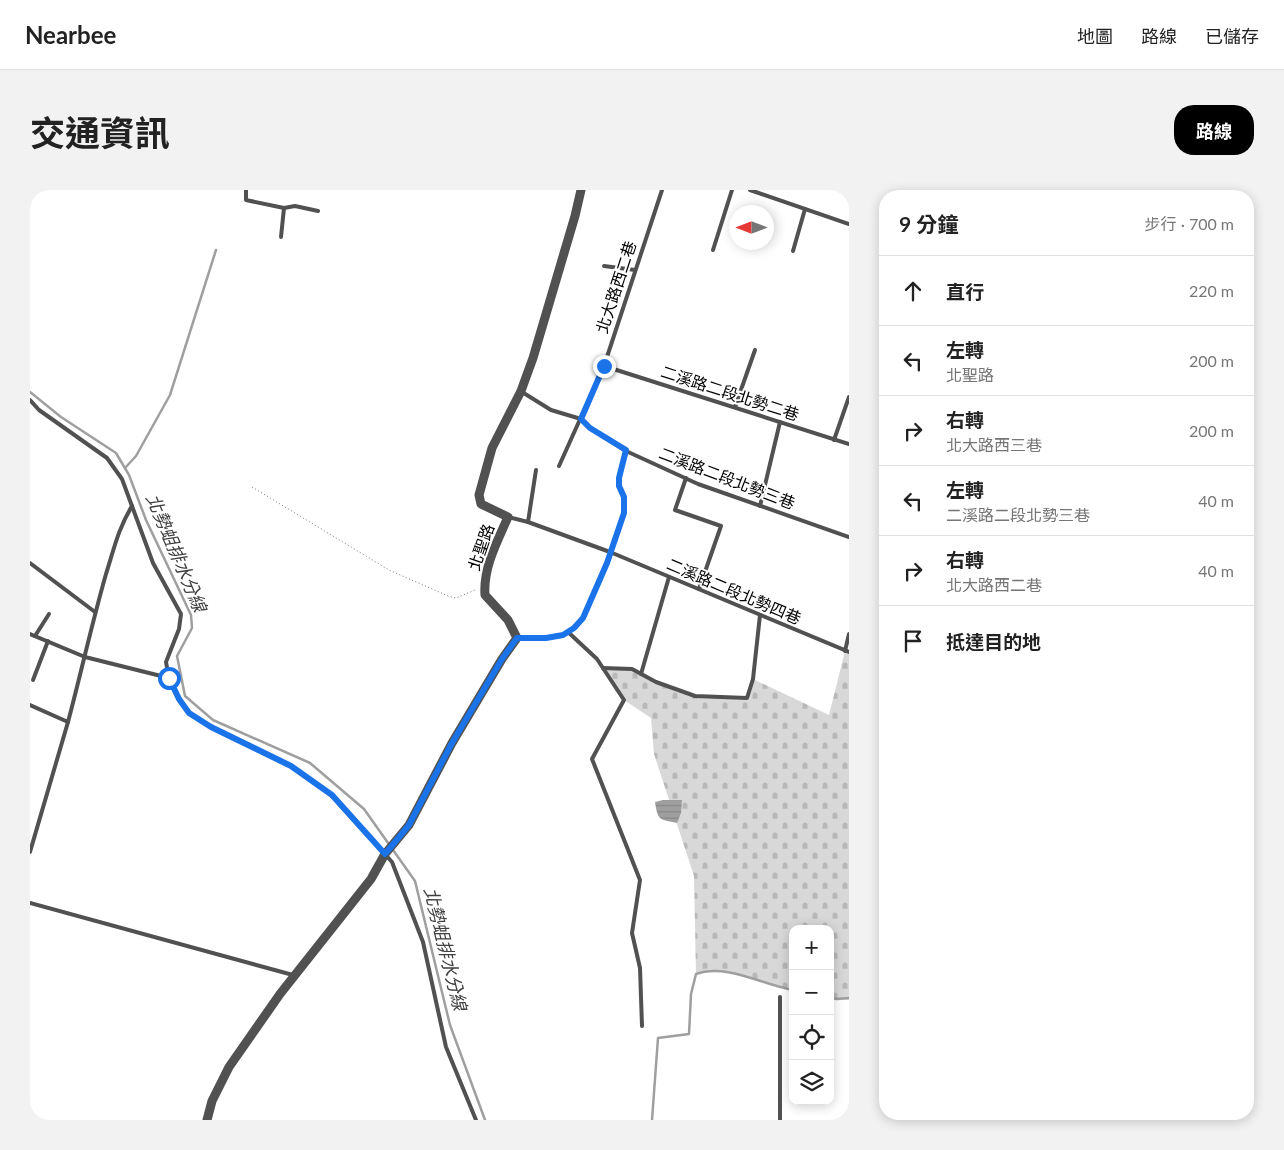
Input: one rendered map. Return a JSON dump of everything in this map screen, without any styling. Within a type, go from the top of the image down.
[{"type":"street","name":"北聖路","points":[[517,638],[508,620],[485,595],[484,585],[492,552],[508,517],[480,504],[479,495],[492,448],[521,391],[572,226],[580,190]]},
{"type":"street","points":[[207,1120],[212,1101],[228,1067],[295,976],[371,879],[389,849],[409,825],[452,743],[502,659],[517,638]]},
{"type":"lane","points":[[246,190],[246,200],[284,208],[295,206],[318,211]]},
{"type":"lane","name":"北大路西二巷","points":[[559,466],[604,366],[662,190]]},
{"type":"lane","points":[[713,250],[732,190]]},
{"type":"lane","points":[[750,190],[849,224]]},
{"type":"lane","points":[[281,237],[284,208]]},
{"type":"lane","points":[[793,251],[804,209]]},
{"type":"lane","points":[[604,266],[635,270]]},
{"type":"lane","points":[[735,408],[755,350]]},
{"type":"lane","name":"二溪路二段北勢二巷","points":[[604,366],[849,444]]},
{"type":"lane","name":"二溪路二段北勢三巷","points":[[521,391],[551,410],[581,419],[590,428],[626,450],[686,478],[849,537]]},
{"type":"lane","points":[[834,440],[849,397]]},
{"type":"lane","points":[[30,400],[39,410],[107,458],[122,479],[153,563],[181,614],[179,629],[166,662],[169,678],[179,699],[189,713],[211,727],[291,766],[332,795],[389,849],[392,862],[423,942],[446,1047],[476,1120]]},
{"type":"lane","points":[[760,506],[780,422]]},
{"type":"lane","points":[[517,638],[546,638],[563,635],[574,628],[583,618],[607,563],[624,513],[624,497],[619,486],[619,478],[626,450]]},
{"type":"lane","points":[[528,522],[536,470]]},
{"type":"lane","points":[[686,478],[675,510],[721,526],[699,590]]},
{"type":"lane","points":[[30,852],[68,722],[95,612],[121,524],[132,506]]},
{"type":"lane","points":[[508,517],[528,522],[610,552]]},
{"type":"lane","name":"二溪路二段北勢四巷","points":[[610,552],[847,651]]},
{"type":"lane","points":[[30,563],[95,612]]},
{"type":"lane","points":[[641,674],[669,577]]},
{"type":"lane","points":[[49,614],[32,635],[85,658],[169,678]]},
{"type":"lane","points":[[603,668],[632,669],[656,682],[695,696],[747,698],[753,679],[760,615]]},
{"type":"lane","points":[[568,632],[597,659],[624,700],[592,759],[640,880],[632,933],[640,968],[642,1026]]},
{"type":"lane","points":[[847,651],[849,634]]},
{"type":"lane","points":[[34,680],[48,641]]},
{"type":"lane","points":[[30,705],[68,722]]},
{"type":"lane","points":[[30,902],[295,976]]},
{"type":"lane","points":[[780,997],[780,1120]]},
{"type":"path","points":[[252,487],[389,570],[448,596],[456,598],[484,585]]},
{"type":"green space","points":[[845,651],[849,652],[849,1000],[834,998],[834,925],[789,925],[789,989],[720,971],[696,974],[694,876],[654,754],[651,718],[624,700],[603,668],[632,669],[656,682],[695,696],[747,698],[753,679],[829,715]]},
{"type":"shaded area","points":[[682,800],[681,813],[677,823],[660,818],[655,802]]},
{"type":"waterway","points":[[125,468],[136,456],[170,395],[216,250]]},
{"type":"waterway","name":"北勢蛆排水分線","points":[[30,392],[61,417],[116,453],[129,475],[146,520],[191,615],[192,628],[177,656],[185,696],[213,720],[310,763],[364,809],[415,881],[450,1025],[485,1120]]},
{"type":"waterway","points":[[652,1120],[658,1038],[689,1034],[691,994],[696,974],[720,971],[789,989]]},
{"type":"waterway","points":[[834,999],[849,998]]},
{"type":"route","points":[[169,678],[179,699],[189,713],[211,727],[291,766],[332,795],[385,854],[409,825],[452,743],[502,659],[517,638],[546,638],[563,635],[574,628],[583,618],[607,563],[624,513],[624,497],[619,486],[619,478],[626,450],[590,428],[581,419],[604,366]]}]
